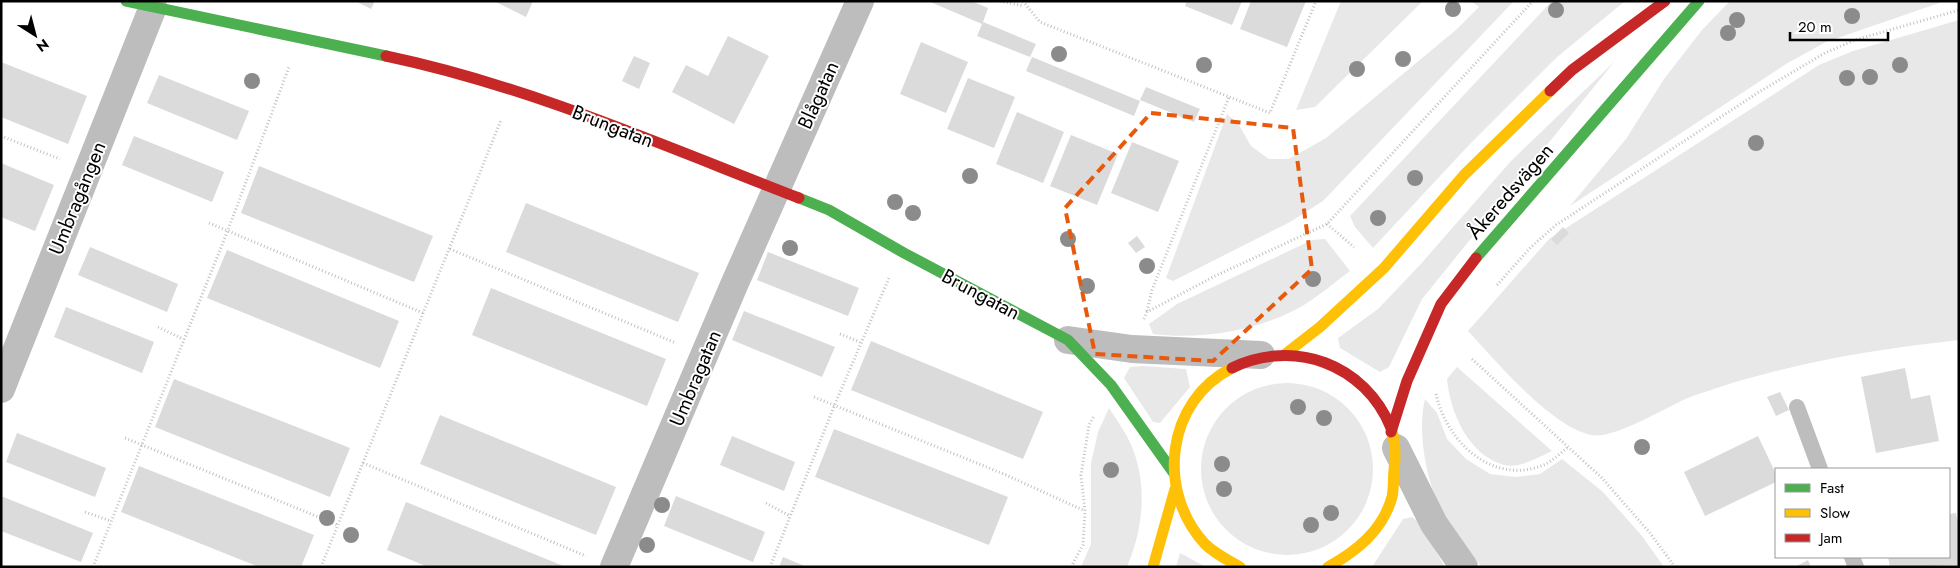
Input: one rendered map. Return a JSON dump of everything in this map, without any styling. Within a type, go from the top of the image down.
[{"type":"street","name":"Brungatan","points":[[126,1],[432,66],[588,116],[829,210],[904,253],[1068,340],[1111,385],[1173,472]]},
{"type":"street","name":"Blågatan","points":[[776,189],[860,1]]},
{"type":"street","name":"Åkeredsvägen","points":[[1240,567],[1221,557],[1203,541],[1187,519],[1175,489],[1173,472],[1175,445],[1180,425],[1191,404],[1206,384],[1226,369],[1272,355],[1320,327],[1384,268],[1464,176],[1572,70],[1665,1]]},
{"type":"street","name":"Åkeredsvägen","points":[[1328,567],[1348,557],[1372,535],[1385,516],[1392,497],[1394,440],[1407,381],[1441,304],[1492,238],[1699,1]]},
{"type":"street","name":"Umbragången","points":[[1,389],[153,7]]},
{"type":"street","name":"Umbragatan","points":[[603,563],[704,354],[776,189]]},
{"type":"street","name":"Brungatan","points":[[1068,340],[1132,349],[1272,355]]},
{"type":"street","name":"Åkeredsvägen","points":[[1272,355],[1304,354],[1328,361],[1346,371],[1369,391],[1387,417],[1394,440]]},
{"type":"street","points":[[1394,440],[1434,524],[1464,567]]},
{"type":"street","name":"Åkeredsvägen","points":[[1153,567],[1175,489]]},
{"type":"lane","points":[[1797,408],[1820,468]]},
{"type":"path","points":[[1000,1],[1025,6]]},
{"type":"path","points":[[1023,1],[1025,6],[1040,22],[1270,113],[1316,1]]},
{"type":"path","points":[[1147,312],[1215,276],[1327,224],[1534,1]]},
{"type":"path","points":[[1493,290],[1531,247],[1556,225],[1759,92],[1825,53],[1855,40],[1959,10]]},
{"type":"path","points":[[93,567],[228,230],[300,38]]},
{"type":"path","points":[[321,567],[512,91]]},
{"type":"path","points":[[1132,349],[1147,312],[1152,290],[1229,97]]},
{"type":"path","points":[[1,136],[89,170]]},
{"type":"path","points":[[209,223],[423,313]]},
{"type":"path","points":[[1327,224],[1354,247]]},
{"type":"path","points":[[450,249],[704,354]]},
{"type":"path","points":[[770,567],[860,342],[887,281],[904,253]]},
{"type":"path","points":[[158,327],[183,340]]},
{"type":"path","points":[[840,334],[860,342]]},
{"type":"path","points":[[1472,358],[1567,448],[1602,478],[1650,533],[1675,567]]},
{"type":"path","points":[[1072,567],[1083,545],[1085,511],[1081,475],[1089,425],[1111,385]]},
{"type":"path","points":[[1435,388],[1436,396],[1447,422],[1463,446],[1480,461],[1503,470],[1526,469],[1546,463],[1567,448]]},
{"type":"path","points":[[814,397],[1006,475],[1085,511]]},
{"type":"path","points":[[125,438],[338,525]]},
{"type":"path","points":[[363,463],[603,563]]},
{"type":"path","points":[[766,502],[790,516]]},
{"type":"path","points":[[85,512],[111,521]]},
{"type":"highlighted area","points":[[1151,113],[1293,128],[1312,269],[1213,361],[1095,354],[1065,208]]},
{"type":"shaded area","points":[[1341,1],[1423,1],[1315,107],[1296,110]]},
{"type":"shaded area","points":[[1471,1],[1514,1],[1323,201],[1290,222],[1173,281],[1166,278],[1227,114],[1239,125],[1251,146],[1269,159],[1289,159],[1326,138],[1457,29],[1479,7]]},
{"type":"shaded area","points":[[1552,1],[1625,1],[1556,58],[1468,146],[1373,248],[1355,227],[1350,216]]},
{"type":"shaded area","points":[[1730,1],[1945,1],[1826,42],[1786,64],[1570,206],[1626,139],[1664,79],[1702,30]]},
{"type":"shaded area","points":[[1959,20],[1959,340],[1858,354],[1791,367],[1725,385],[1682,400],[1642,421],[1614,432],[1591,435],[1575,429],[1542,406],[1509,375],[1468,331],[1549,239],[1819,65],[1853,51]]},
{"type":"shaded area","points":[[1615,61],[1422,299],[1389,367],[1380,372],[1340,348],[1338,338],[1378,309],[1419,266],[1511,161]]},
{"type":"shaded area","points":[[1325,239],[1350,271],[1304,305],[1269,321],[1231,332],[1192,336],[1153,334],[1149,324],[1177,304],[1312,240]]},
{"type":"shaded area","points":[[1130,367],[1186,369],[1190,387],[1160,423],[1153,422],[1124,378]]},
{"type":"shaded area","points":[[1457,367],[1552,451],[1529,462],[1510,466],[1491,460],[1480,452],[1463,431],[1452,405],[1447,379]]},
{"type":"shaded area","points":[[1287,383],[1304,385],[1320,390],[1335,398],[1353,415],[1369,444],[1373,469],[1371,486],[1366,502],[1358,517],[1341,535],[1312,551],[1287,555],[1270,553],[1254,548],[1239,540],[1221,523],[1205,494],[1201,469],[1203,452],[1208,436],[1216,421],[1233,403],[1262,387]]},
{"type":"shaded area","points":[[1425,399],[1437,413],[1447,439],[1466,459],[1490,474],[1515,477],[1540,474],[1562,459],[1603,492],[1642,536],[1664,567],[1482,567],[1456,538],[1439,508],[1427,471],[1424,452],[1422,415]]},
{"type":"shaded area","points":[[1109,408],[1130,442],[1139,469],[1142,497],[1139,526],[1127,567],[1081,567],[1091,544],[1091,463],[1098,432]]},
{"type":"shaded area","points":[[1412,517],[1420,523],[1445,567],[1372,567],[1403,519]]},
{"type":"shaded area","points":[[1180,553],[1206,567],[1176,567]]},
{"type":"building","points":[[355,1],[375,1],[371,9]]},
{"type":"building","points":[[494,1],[533,1],[526,17]]},
{"type":"building","points":[[928,1],[971,1],[988,8],[983,22],[1036,44],[1030,57],[977,36],[982,24]]},
{"type":"building","points":[[1187,1],[1242,1],[1232,25],[1185,6]]},
{"type":"building","points":[[1251,1],[1306,1],[1287,47],[1240,29]]},
{"type":"building","points":[[728,36],[769,56],[734,124],[672,92],[686,65],[708,76]]},
{"type":"building","points":[[921,42],[968,62],[946,113],[900,94]]},
{"type":"building","points":[[634,56],[650,63],[639,89],[622,81]]},
{"type":"building","points":[[1032,57],[1140,101],[1134,116],[1026,71]]},
{"type":"building","points":[[1,62],[87,96],[68,144],[1,117]]},
{"type":"building","points":[[159,75],[249,111],[237,140],[147,103]]},
{"type":"building","points":[[968,78],[1015,97],[994,148],[947,129]]},
{"type":"building","points":[[1146,87],[1200,109],[1194,122],[1140,100]]},
{"type":"building","points":[[1017,112],[1064,132],[1043,183],[996,164]]},
{"type":"building","points":[[1071,135],[1118,154],[1097,205],[1050,186]]},
{"type":"building","points":[[134,136],[224,172],[212,202],[122,165]]},
{"type":"building","points":[[1132,142],[1179,161],[1158,212],[1111,193]]},
{"type":"building","points":[[1,163],[54,185],[35,231],[1,217]]},
{"type":"building","points":[[259,166],[433,236],[414,282],[241,213]]},
{"type":"building","points":[[526,203],[699,273],[678,322],[506,252]]},
{"type":"building","points":[[1563,227],[1569,233],[1557,245],[1551,239]]},
{"type":"building","points":[[1137,236],[1145,247],[1136,253],[1128,243]]},
{"type":"building","points":[[90,247],[178,284],[167,312],[78,275]]},
{"type":"building","points":[[227,250],[399,321],[380,368],[207,298]]},
{"type":"building","points":[[768,252],[859,288],[848,316],[757,280]]},
{"type":"building","points":[[491,288],[666,359],[647,406],[472,335]]},
{"type":"building","points":[[66,307],[154,342],[142,373],[54,337]]},
{"type":"building","points":[[744,311],[835,347],[822,377],[732,340]]},
{"type":"building","points":[[871,341],[1043,412],[1023,459],[851,390]]},
{"type":"building","points":[[1905,368],[1911,399],[1930,395],[1939,441],[1876,453],[1861,377]]},
{"type":"building","points":[[174,379],[350,448],[330,497],[155,427]]},
{"type":"building","points":[[1780,392],[1789,410],[1776,416],[1767,397]]},
{"type":"building","points":[[440,415],[616,487],[596,535],[420,464]]},
{"type":"building","points":[[834,429],[1008,497],[989,545],[815,477]]},
{"type":"building","points":[[17,433],[106,468],[95,497],[6,462]]},
{"type":"building","points":[[732,436],[795,462],[784,491],[720,465]]},
{"type":"building","points":[[1758,436],[1775,472],[1775,482],[1705,516],[1684,472]]},
{"type":"building","points":[[139,466],[314,535],[301,567],[259,567],[121,512]]},
{"type":"building","points":[[1,496],[93,533],[81,562],[1,531]]},
{"type":"building","points":[[676,496],[765,532],[753,562],[664,526]]},
{"type":"building","points":[[406,502],[566,567],[428,567],[387,550]]},
{"type":"building","points":[[1956,513],[1959,527],[1959,565],[1890,567],[1888,558],[1950,558],[1950,514]]},
{"type":"building","points":[[783,557],[807,567],[779,567]]},
{"type":"building","points":[[1808,560],[1811,567],[1795,567]]},
{"type":"traffic: fast","points":[[126,1],[386,56]]},
{"type":"traffic: fast","points":[[1476,258],[1699,1]]},
{"type":"traffic: fast","points":[[799,198],[829,210],[904,253],[1068,340],[1111,385],[1173,472]]},
{"type":"traffic: slow","points":[[1284,355],[1320,327],[1384,268],[1464,175],[1550,91]]},
{"type":"traffic: slow","points":[[1232,368],[1210,383],[1193,402],[1182,424],[1175,448],[1175,474],[1179,499],[1189,523],[1209,548],[1240,567]]},
{"type":"traffic: slow","points":[[1328,567],[1359,547],[1382,520],[1388,509],[1393,494],[1395,459],[1395,444],[1391,428]]},
{"type":"traffic: slow","points":[[1153,567],[1175,489]]},
{"type":"traffic: jam","points":[[1550,91],[1572,70],[1665,1]]},
{"type":"traffic: jam","points":[[386,56],[439,69],[544,100],[799,198]]},
{"type":"traffic: jam","points":[[1391,432],[1407,381],[1441,304],[1476,258]]},
{"type":"traffic: jam","points":[[1232,368],[1256,359],[1279,356],[1303,357],[1325,363],[1346,373],[1364,387],[1379,406],[1391,428]]}]
